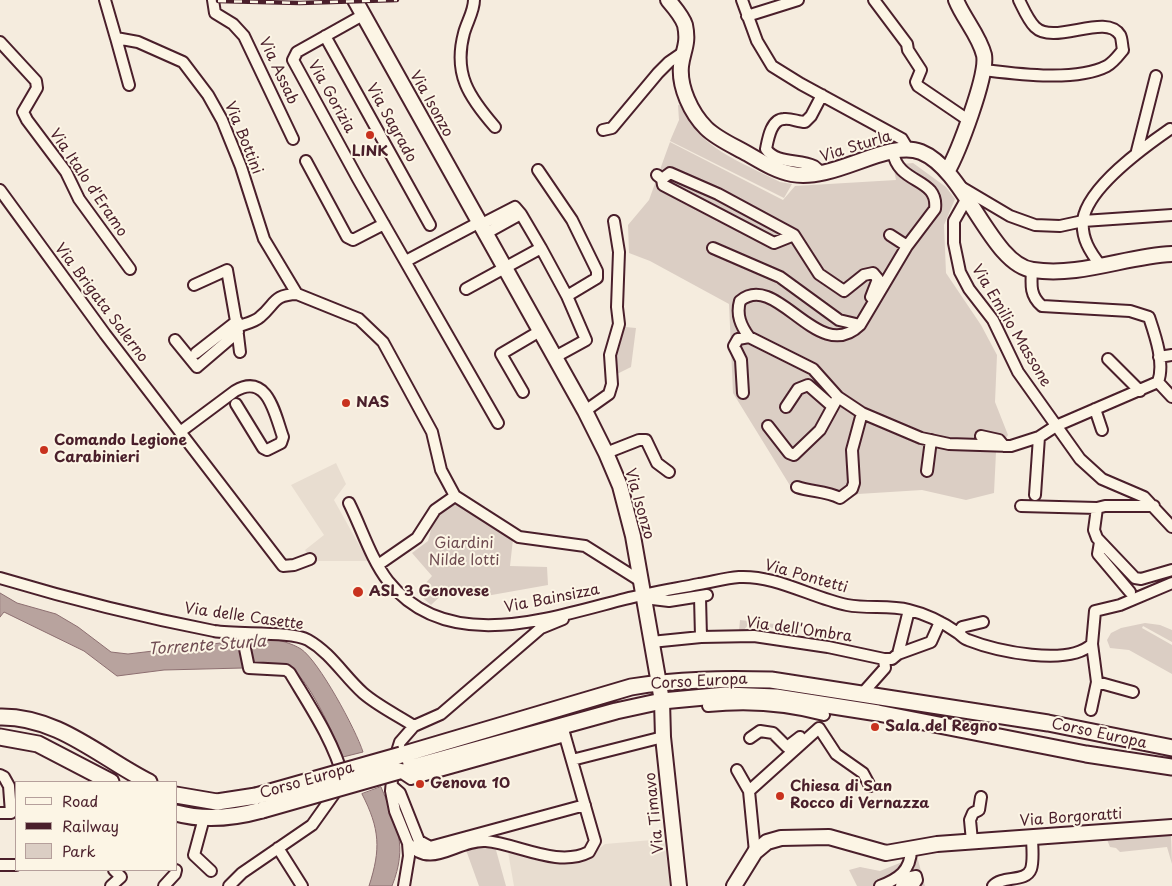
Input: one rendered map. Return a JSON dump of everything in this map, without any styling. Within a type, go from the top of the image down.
[{"type":"main road","name":"Corso Europa","points":[[178,795],[217,802],[256,796],[631,687],[658,682],[699,679],[771,680],[1048,723],[1172,748]]},
{"type":"main road","name":"Corso Europa","points":[[178,813],[204,818],[230,817],[262,810],[399,771],[564,731],[616,711],[662,701],[726,695],[776,697],[829,711],[941,725],[1086,754],[1172,767]]},
{"type":"main road","points":[[0,717],[32,720],[63,731],[147,781]]},
{"type":"main road","points":[[0,737],[38,744],[109,781]]},
{"type":"street","points":[[105,0],[129,85]]},
{"type":"street","name":"Via Assab","points":[[213,0],[215,13],[233,24],[244,36],[293,139]]},
{"type":"street","name":"Via Isonzo","points":[[355,0],[555,357],[606,452],[625,507],[662,701]]},
{"type":"street","points":[[474,0],[463,35],[459,59],[465,83],[480,110],[496,127]]},
{"type":"street","name":"Via Sturla","points":[[668,0],[684,24],[686,50],[681,64],[684,89],[694,110],[708,130],[771,167],[792,174],[822,174],[908,149],[933,159],[947,172],[1008,255],[1018,264],[1032,270],[1054,272],[1101,266],[1147,255],[1172,254]]},
{"type":"street","points":[[742,0],[757,42],[772,66],[902,139],[908,149]]},
{"type":"street","points":[[747,16],[798,0]]},
{"type":"street","points":[[874,0],[907,44],[913,60],[921,70],[916,82],[918,86],[968,120]]},
{"type":"street","points":[[947,172],[957,153],[984,70],[984,55],[956,0]]},
{"type":"street","points":[[984,70],[1044,74],[1081,73],[1106,66],[1123,50],[1120,35],[1113,29],[1103,27],[1046,32],[1035,27],[1019,0]]},
{"type":"street","name":"Via Gorizia","points":[[363,15],[297,52],[293,60],[498,423]]},
{"type":"street","name":"Via Sagrado","points":[[325,36],[430,224]]},
{"type":"street","name":"Via Bottini","points":[[116,38],[138,42],[183,62],[208,95],[222,120],[241,167],[264,239],[297,294]]},
{"type":"street","name":"Via Italo d'Eramo","points":[[0,42],[36,81],[37,88],[23,112],[27,120],[66,172],[78,199],[130,269]]},
{"type":"street","points":[[608,129],[658,73],[669,62],[686,50]]},
{"type":"street","points":[[1137,151],[1156,76]]},
{"type":"street","points":[[822,95],[811,116],[805,122],[784,119],[776,122],[770,133],[766,149],[770,154],[777,157],[813,166],[822,174]]},
{"type":"street","points":[[1101,266],[1085,241],[1083,221],[1087,207],[1114,172],[1137,151],[1170,129]]},
{"type":"street","points":[[893,152],[896,164],[901,171],[924,184],[930,190],[936,202],[930,218],[907,246],[860,325],[850,334],[838,337],[816,329],[766,297],[751,295],[740,301],[738,308],[743,328],[749,337],[813,369],[838,397],[862,413],[931,440],[978,446],[1004,446],[1039,437],[1056,426],[1158,382]]},
{"type":"street","points":[[306,161],[347,237],[353,240],[362,237],[384,224]]},
{"type":"street","points":[[538,170],[572,220],[597,271],[597,278],[567,296]]},
{"type":"street","points":[[794,235],[774,243],[663,185],[659,177],[670,173],[718,194],[794,235],[819,274],[844,291],[864,275],[874,273],[878,280],[871,296],[874,302]]},
{"type":"street","points":[[958,186],[1022,221],[1060,226],[1083,221],[1172,215]]},
{"type":"street","name":"Via Brigata Salerno","points":[[0,190],[180,432],[283,566],[310,559]]},
{"type":"street","name":"Via Emilio Massone","points":[[967,198],[954,221],[954,242],[960,272],[969,290],[993,320],[1018,372],[1080,460],[1094,473],[1113,485],[1144,497],[1172,526]]},
{"type":"street","points":[[406,261],[481,227],[515,207],[518,208],[567,296],[586,340],[555,357]]},
{"type":"street","points":[[585,412],[609,394],[612,384],[610,356],[619,324],[617,307],[619,252],[614,221]]},
{"type":"street","points":[[890,235],[907,246]]},
{"type":"street","points":[[466,289],[541,248]]},
{"type":"street","points":[[713,248],[780,277],[839,320],[860,325]]},
{"type":"street","points":[[194,284],[226,270],[240,352]]},
{"type":"street","points":[[1032,270],[1031,290],[1034,298],[1042,306],[1116,310],[1146,314],[1152,324],[1158,357],[1160,371],[1158,382]]},
{"type":"street","points":[[196,353],[237,326],[260,318],[279,296],[297,294],[359,319],[382,342],[432,432],[441,470],[455,496],[519,537],[585,546],[640,580]]},
{"type":"street","points":[[175,340],[197,367],[237,326]]},
{"type":"street","points":[[523,392],[501,354],[540,331]]},
{"type":"street","points":[[743,393],[741,360],[734,346],[738,339],[749,337]]},
{"type":"street","points":[[1158,357],[1172,355]]},
{"type":"street","points":[[1108,359],[1140,391]]},
{"type":"street","points":[[1158,382],[1172,397]]},
{"type":"street","points":[[786,407],[798,389],[808,385],[832,406]]},
{"type":"street","points":[[180,432],[235,391],[244,386],[253,386],[267,394],[283,437],[281,443],[267,450],[263,448],[236,404]]},
{"type":"street","points":[[768,426],[789,453],[794,454],[820,430],[838,397]]},
{"type":"street","points":[[1095,409],[1102,430]]},
{"type":"street","points":[[797,487],[810,492],[831,494],[840,498],[852,489],[855,479],[852,450],[862,413]]},
{"type":"street","points":[[981,436],[999,440],[1004,446]]},
{"type":"street","points":[[1035,495],[1039,437]]},
{"type":"street","points":[[606,452],[639,440],[646,440],[657,463],[669,472]]},
{"type":"street","points":[[927,471],[931,440]]},
{"type":"street","points":[[378,565],[423,533],[435,510],[455,496]]},
{"type":"street","name":"Via Bainsizza","points":[[350,503],[378,565],[388,581],[417,607],[445,621],[461,624],[500,624],[571,614],[642,596]]},
{"type":"street","points":[[1020,506],[1098,508],[1105,506],[1154,506]]},
{"type":"street","points":[[1098,508],[1094,530],[1100,542],[1135,578],[1141,579],[1172,570]]},
{"type":"street","points":[[1100,542],[1098,554],[1130,592]]},
{"type":"street","name":"Via Pontetti","points":[[642,596],[743,577],[763,579],[844,604],[909,610],[940,622],[971,641],[1033,657],[1076,653],[1085,650],[1092,644]]},
{"type":"street","name":"Via delle Casette","points":[[0,578],[146,617],[242,637],[294,636],[307,640],[327,653],[345,676],[365,694],[414,726]]},
{"type":"street","points":[[1090,710],[1097,682],[1092,644],[1095,611],[1120,605],[1172,583]]},
{"type":"street","points":[[642,596],[669,601],[704,596],[702,637]]},
{"type":"street","points":[[898,654],[909,610]]},
{"type":"street","points":[[404,886],[408,867],[408,844],[391,791],[398,746],[414,726],[441,714],[541,628],[558,622],[571,614]]},
{"type":"street","name":"Via dell'Ombra","points":[[651,642],[702,637],[765,637],[892,658],[931,642],[940,622]]},
{"type":"street","points":[[959,633],[962,627],[983,622]]},
{"type":"street","points":[[229,886],[242,873],[312,825],[344,780],[337,757],[320,720],[290,673],[286,670],[253,669],[248,666],[242,637]]},
{"type":"street","points":[[861,695],[885,668],[884,658]]},
{"type":"street","points":[[1097,682],[1133,692]]},
{"type":"street","name":"Via Timavo","points":[[662,701],[679,886]]},
{"type":"street","points":[[708,706],[753,705],[829,711]]},
{"type":"street","points":[[750,738],[760,730],[773,733],[787,747],[829,711]]},
{"type":"street","points":[[749,791],[819,728],[836,754],[863,773],[870,786]]},
{"type":"street","points":[[408,867],[430,856],[474,841],[488,841],[564,858],[587,854],[595,841],[564,731]]},
{"type":"street","points":[[572,760],[664,737]]},
{"type":"street","points":[[734,886],[743,879],[755,852],[749,791],[737,770]]},
{"type":"street","points":[[0,775],[4,777],[9,786],[14,813],[0,813]]},
{"type":"street","points":[[392,786],[400,793],[419,841],[430,846],[585,805]]},
{"type":"street","points":[[972,841],[970,820],[973,813],[979,810],[981,797]]},
{"type":"street","points":[[204,818],[194,855],[211,871]]},
{"type":"street","name":"Via Borgoratti","points":[[755,852],[772,840],[799,836],[837,838],[881,853],[972,841],[1172,827]]},
{"type":"street","points":[[993,886],[1002,879],[1021,877],[1031,869],[1032,837]]},
{"type":"street","points":[[408,844],[417,853],[430,856]]},
{"type":"street","points":[[278,848],[302,886]]},
{"type":"street","points":[[880,886],[894,882],[899,877],[910,860],[911,849]]},
{"type":"street","points":[[0,865],[15,865]]},
{"type":"street","points":[[111,886],[121,877],[115,871]]},
{"type":"street","points":[[164,886],[176,871]]},
{"type":"street","points":[[902,886],[910,877],[916,876],[917,880],[913,886]]},
{"type":"shaded area","points":[[336,463],[346,484],[334,500],[368,561],[314,561],[310,559],[305,550],[324,535],[291,485]]},
{"type":"shaded area","points":[[664,839],[671,886],[514,886],[508,852],[543,862],[565,863],[586,859],[605,844]]},
{"type":"green space","points":[[678,105],[680,105],[688,120],[709,143],[736,160],[780,182],[792,184],[784,198],[670,141],[679,120]]},
{"type":"green space","points":[[670,142],[783,200],[795,186],[896,180],[893,165],[913,163],[946,187],[955,199],[944,225],[946,273],[981,325],[997,355],[995,402],[1008,435],[996,452],[994,493],[966,500],[922,490],[858,494],[840,504],[794,492],[733,393],[729,304],[650,261],[629,253],[628,225],[649,200]]},
{"type":"green space","points":[[625,327],[636,328],[631,367],[613,376],[615,351]]},
{"type":"green space","name":"Giardini Nilde Iotti","points":[[455,502],[513,539],[510,566],[547,567],[548,585],[486,596],[450,587],[431,605],[417,593],[432,576],[412,553],[428,541],[433,522],[439,513]]},
{"type":"green space","points":[[740,620],[792,626],[792,635],[786,634],[783,629],[748,625],[743,631],[739,631]]},
{"type":"green space","points":[[1145,623],[1160,625],[1172,630],[1172,642],[1143,626],[1142,628],[1172,645],[1172,674],[1129,650],[1110,648],[1107,640],[1111,633],[1121,628]]},
{"type":"green space","points":[[1171,834],[1172,864],[1167,847],[1120,852],[1116,848],[1110,847],[1106,837]]},
{"type":"green space","points":[[478,845],[496,850],[506,886],[479,886],[466,850]]},
{"type":"green space","points":[[917,856],[925,886],[857,886],[849,870],[860,867],[880,871]]},
{"type":"water","name":"Torrente Sturla","points":[[0,593],[17,603],[56,614],[78,627],[111,652],[128,654],[229,642],[239,644],[243,668],[164,670],[117,676],[84,651],[4,612],[0,617]]},
{"type":"water","points":[[268,638],[293,645],[309,656],[336,697],[353,728],[363,752],[343,757],[320,707],[295,671],[283,665],[253,664],[249,642],[251,639]]},
{"type":"water","points":[[381,787],[396,825],[400,847],[399,859],[392,886],[369,886],[376,861],[377,839],[368,806],[362,794]]},
{"type":"railway","points":[[218,1],[300,3],[397,0]]},
{"type":"place","name":"LINK","points":[[370,135]]},
{"type":"place","name":"NAS","points":[[346,403]]},
{"type":"place","name":"Comando Legione Carabinieri","points":[[44,450]]},
{"type":"place","name":"ASL 3 Genovese","points":[[358,592]]},
{"type":"place","name":"Sala del Regno","points":[[875,727]]},
{"type":"place","name":"Genova 10","points":[[420,784]]},
{"type":"place","name":"Chiesa di San Rocco di Vernazza","points":[[780,796]]}]
